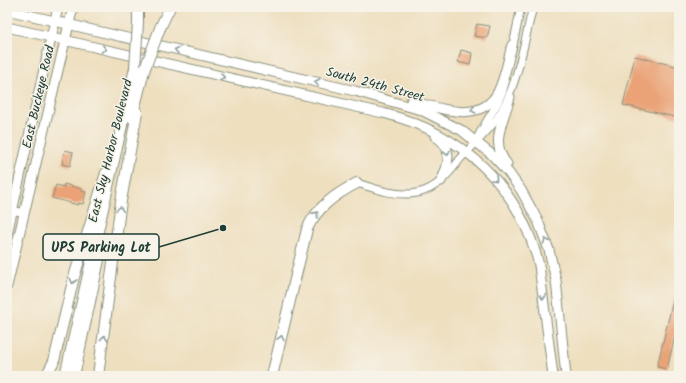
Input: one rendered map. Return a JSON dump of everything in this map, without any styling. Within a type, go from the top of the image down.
[{"type":"highway","name":"East Sky Harbor Boulevard","points":[[74,376],[130,123],[140,70],[138,7]]},
{"type":"highway","name":"East Sky Harbor Boulevard","points":[[65,376],[123,124],[140,70],[170,7]]},
{"type":"highway","points":[[98,376],[140,70]]},
{"type":"highway","points":[[46,376],[54,361],[77,267],[111,156],[123,124]]},
{"type":"highway","points":[[272,376],[307,229],[315,214],[324,204],[338,193],[357,183]]},
{"type":"main road","name":"East Buckeye Road","points":[[7,234],[10,209],[23,166],[58,7]]},
{"type":"main road","name":"East Buckeye Road","points":[[7,286],[73,7]]},
{"type":"main road","name":"South 24th Street","points":[[7,10],[355,91],[426,112],[453,126],[476,141],[508,172],[533,210],[544,235],[553,265],[566,376]]},
{"type":"main road","name":"South 24th Street","points":[[7,27],[353,108],[383,113],[418,124],[445,137],[467,152],[485,168],[510,198],[535,248],[542,283],[553,376]]},
{"type":"main road","points":[[355,91],[377,93],[458,112],[476,110],[490,102],[498,92],[512,45]]},
{"type":"main road","points":[[510,96],[498,134],[498,146],[504,161],[529,194],[533,210]]},
{"type":"main road","points":[[353,108],[414,127],[441,140],[446,147],[449,159],[447,169],[441,181]]},
{"type":"main road","points":[[23,166],[35,169]]},
{"type":"street","points":[[476,141],[480,130],[492,113],[502,94],[521,7]]},
{"type":"street","points":[[357,183],[395,193],[410,194],[427,190],[441,181],[476,141],[490,129],[510,96],[533,7]]},
{"type":"street","points":[[512,45],[523,47]]},
{"type":"street","points":[[10,209],[25,213]]},
{"type":"building","points":[[477,24],[490,26],[487,38],[474,36]]},
{"type":"building","points":[[461,50],[472,53],[470,65],[458,62]]},
{"type":"building","points":[[635,56],[679,67],[679,118],[623,105]]},
{"type":"building","points":[[65,150],[73,152],[70,166],[62,164]]},
{"type":"building","points":[[64,184],[82,189],[81,191],[86,192],[83,204],[78,203],[78,205],[52,198],[56,185],[64,187]]},
{"type":"building","points":[[677,284],[679,284],[679,319],[667,369],[657,367]]},
{"type":"place","name":"UPS Parking Lot","points":[[223,228]]}]
